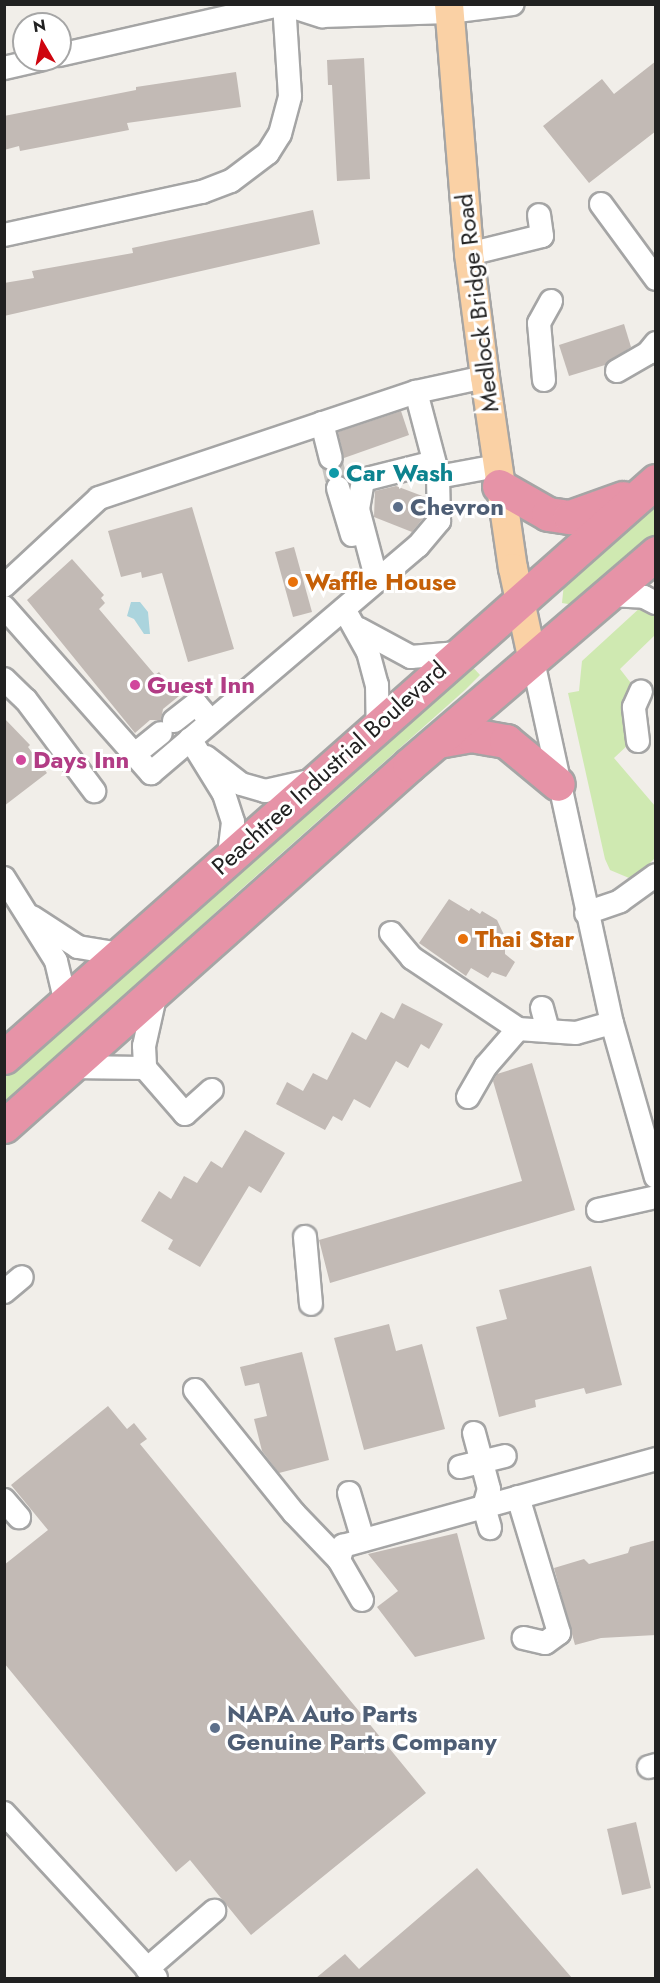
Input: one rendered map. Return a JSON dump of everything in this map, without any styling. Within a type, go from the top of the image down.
[{"type":"highway","points":[[498,476],[548,514],[570,517],[652,484]]},
{"type":"highway","name":"Peachtree Industrial Boulevard","points":[[4,1057],[315,779],[652,484]]},
{"type":"highway","name":"Peachtree Industrial Boulevard","points":[[4,1126],[438,741],[656,553]]},
{"type":"highway","points":[[438,741],[471,735],[506,741],[558,784]]},
{"type":"main road","name":"Medlock Bridge Road","points":[[449,8],[470,254],[485,376],[498,476],[533,661]]},
{"type":"street","points":[[284,4],[322,16],[513,4]]},
{"type":"street","points":[[4,235],[202,192],[231,181],[268,153],[280,134],[290,96],[284,4],[72,52]]},
{"type":"street","points":[[601,204],[656,279]]},
{"type":"street","points":[[470,254],[542,236],[540,215]]},
{"type":"street","points":[[544,380],[539,323],[551,301]]},
{"type":"street","points":[[617,371],[648,353],[656,343]]},
{"type":"street","points":[[4,586],[99,498],[416,392],[485,376]]},
{"type":"street","points":[[4,607],[152,773],[418,546],[439,521],[436,470],[416,392]]},
{"type":"street","points":[[322,423],[331,458]]},
{"type":"street","points":[[372,585],[358,509],[363,480],[436,470],[498,476]]},
{"type":"street","points":[[338,488],[372,585]]},
{"type":"street","points":[[608,595],[644,597],[656,603]]},
{"type":"street","points":[[344,609],[359,629],[377,685],[378,724]]},
{"type":"street","points":[[359,629],[411,657],[458,653]]},
{"type":"street","points":[[533,661],[586,913],[612,1023],[645,1100],[656,1177]]},
{"type":"street","points":[[4,679],[26,700],[94,791]]},
{"type":"street","points":[[638,741],[634,707],[641,691]]},
{"type":"street","points":[[135,754],[196,704],[212,722]]},
{"type":"street","points":[[190,739],[204,757],[233,822],[229,857]]},
{"type":"street","points":[[204,757],[212,758],[241,784],[265,791],[315,779]]},
{"type":"street","points":[[586,913],[620,901],[656,875]]},
{"type":"street","points":[[11,889],[78,947],[120,954]]},
{"type":"street","points":[[11,889],[56,961],[66,1003]]},
{"type":"street","points":[[390,933],[412,958],[518,1029],[576,1033],[612,1023]]},
{"type":"street","points":[[157,988],[144,1046],[145,1068],[185,1114],[212,1089]]},
{"type":"street","points":[[542,1008],[548,1030]]},
{"type":"street","points":[[468,1097],[486,1066],[518,1029]]},
{"type":"street","points":[[69,1067],[145,1068]]},
{"type":"street","points":[[598,1210],[656,1197]]},
{"type":"street","points":[[305,1237],[310,1304]]},
{"type":"street","points":[[4,1292],[21,1277]]},
{"type":"street","points":[[195,1390],[294,1513],[339,1560],[362,1600]]},
{"type":"street","points":[[474,1433],[471,1465],[489,1489],[484,1507],[490,1528]]},
{"type":"street","points":[[471,1465],[505,1456]]},
{"type":"street","points":[[339,1560],[343,1546],[656,1459]]},
{"type":"street","points":[[349,1493],[363,1540]]},
{"type":"street","points":[[518,1497],[559,1634],[545,1642],[524,1638]]},
{"type":"street","points":[[4,1500],[19,1517]]},
{"type":"street","points":[[4,1813],[152,1974],[214,1911]]},
{"type":"green space","points":[[655,501],[655,537],[574,605],[562,603],[564,583]]},
{"type":"green space","points":[[642,606],[655,608],[655,635],[620,669],[634,687],[630,743],[614,758],[655,806],[655,858],[638,875],[629,878],[610,870],[605,859],[568,693],[579,691],[582,661]]},
{"type":"green space","points":[[469,663],[480,675],[465,690],[191,935],[151,981],[5,1111],[5,1069]]},
{"type":"water","points":[[131,602],[140,602],[148,612],[150,634],[144,634],[134,619],[127,616]]},
{"type":"building","points":[[364,58],[370,179],[337,181],[332,85],[328,85],[327,60]]},
{"type":"building","points":[[656,61],[656,131],[589,183],[543,126],[602,79],[614,94]]},
{"type":"building","points":[[236,72],[241,107],[127,123],[129,130],[20,151],[19,146],[4,150],[4,116],[136,90],[136,87]]},
{"type":"building","points":[[313,210],[320,244],[4,316],[4,283],[34,278],[32,271],[133,253],[132,248]]},
{"type":"building","points":[[624,324],[631,347],[605,365],[569,376],[559,345]]},
{"type":"building","points":[[401,411],[409,435],[344,458],[338,432]]},
{"type":"building","name":"Chevron","points":[[396,486],[425,497],[425,516],[412,532],[374,517],[375,491]]},
{"type":"building","points":[[192,507],[234,649],[188,662],[162,573],[142,578],[141,572],[121,577],[108,531]]},
{"type":"building","name":"Waffle House","points":[[294,547],[312,612],[293,617],[275,552]]},
{"type":"building","name":"Guest Inn","points":[[72,559],[104,595],[101,598],[105,603],[99,609],[155,675],[159,672],[179,696],[163,709],[161,720],[150,720],[135,733],[27,600]]},
{"type":"building","name":"Days Inn","points":[[4,718],[30,745],[28,747],[47,773],[4,806]]},
{"type":"building","name":"Thai Star","points":[[449,899],[469,911],[471,908],[480,914],[482,911],[497,920],[505,937],[505,954],[515,962],[506,977],[492,972],[488,978],[471,968],[466,976],[419,943]]},
{"type":"building","points":[[402,1003],[443,1024],[429,1049],[421,1044],[408,1068],[396,1061],[370,1108],[354,1099],[342,1121],[333,1116],[325,1130],[276,1104],[287,1082],[303,1091],[313,1073],[327,1080],[352,1032],[366,1040],[381,1012],[394,1019]]},
{"type":"building","points":[[532,1063],[575,1210],[330,1283],[319,1240],[522,1181],[493,1081],[497,1074]]},
{"type":"building","points":[[245,1130],[285,1153],[261,1193],[249,1186],[200,1267],[168,1249],[173,1240],[141,1221],[159,1191],[171,1199],[184,1176],[197,1183],[211,1161],[222,1168]]},
{"type":"building","points":[[591,1266],[622,1385],[586,1394],[584,1388],[535,1400],[536,1407],[499,1417],[476,1327],[507,1319],[499,1290]]},
{"type":"building","points":[[389,1324],[396,1351],[422,1344],[445,1429],[364,1450],[334,1338]]},
{"type":"building","points":[[302,1352],[329,1460],[279,1473],[262,1451],[254,1419],[267,1416],[259,1383],[245,1386],[240,1367]]},
{"type":"building","name":"NAPA Auto Parts Genuine Parts Company","points":[[108,1406],[127,1429],[134,1423],[147,1439],[140,1444],[426,1793],[251,1935],[190,1860],[176,1872],[4,1663],[4,1565],[48,1530],[11,1485]]},
{"type":"building","points":[[457,1533],[485,1639],[415,1657],[377,1607],[398,1591],[368,1554]]},
{"type":"building","points":[[656,1540],[656,1635],[601,1638],[575,1645],[554,1568],[584,1559],[589,1564],[628,1553],[630,1547]]},
{"type":"building","points":[[636,1822],[651,1888],[622,1895],[607,1829]]},
{"type":"building","points":[[477,1868],[572,1978],[316,1978],[345,1954],[359,1969]]},
{"type":"tunnel","points":[[331,458],[338,488]]},
{"type":"place","name":"Car Wash","points":[[334,473]]},
{"type":"place","name":"Chevron","points":[[398,507]]},
{"type":"place","name":"Waffle House","points":[[293,582]]},
{"type":"place","name":"Guest Inn","points":[[135,685]]},
{"type":"place","name":"Days Inn","points":[[21,760]]},
{"type":"place","name":"Thai Star","points":[[463,939]]},
{"type":"place","name":"NAPA Auto Parts Genuine Parts Company","points":[[215,1728]]}]
